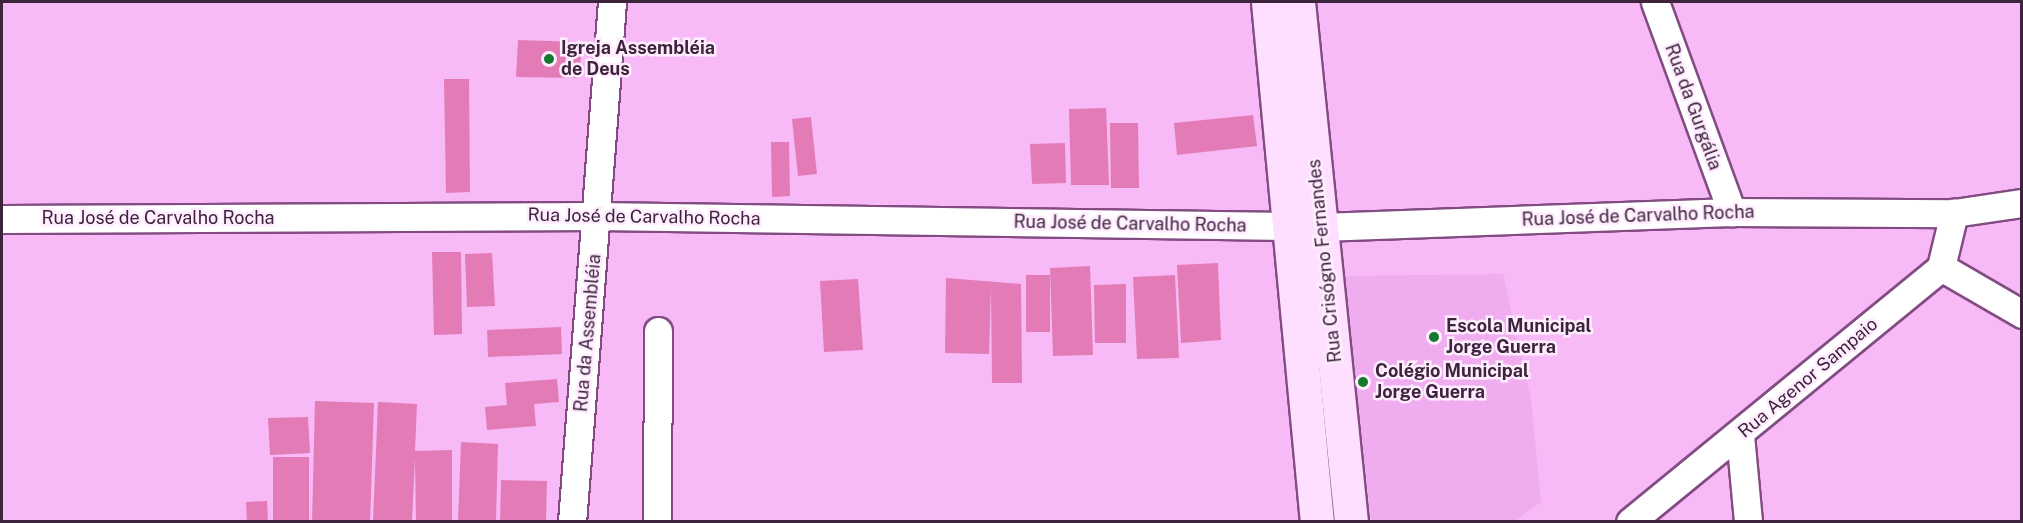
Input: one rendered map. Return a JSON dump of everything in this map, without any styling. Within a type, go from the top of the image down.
[{"type":"street","name":"Rua da Assembléia","points":[[572,522],[598,216],[612,2]]},
{"type":"street","name":"Rua Crisógno Fernandes","points":[[1268,2],[1287,226],[1317,522]]},
{"type":"street","name":"Rua Crisógno Fernandes","points":[[1298,2],[1352,522]]},
{"type":"street","name":"Rua da Gurgália","points":[[1655,2],[1732,212]]},
{"type":"street","name":"Rua José de Carvalho Rocha","points":[[1321,227],[1732,212],[1954,213],[2022,203]]},
{"type":"street","points":[[1954,213],[1941,267],[2022,314]]},
{"type":"street","name":"Rua José de Carvalho Rocha","points":[[2,219],[598,216],[1287,226]]},
{"type":"street","name":"Rua Agenor Sampaio","points":[[1630,522],[1740,435],[1941,267]]},
{"type":"street","points":[[657,522],[658,331]]},
{"type":"street","points":[[1740,435],[1748,522]]},
{"type":"shaded area","name":"Escola Municipal Jorge Guerra","points":[[1503,274],[1531,398],[1541,502],[1515,521],[1371,521],[1344,276]]},
{"type":"building","name":"Igreja Assembléia de Deus","points":[[518,40],[582,42],[579,78],[516,77]]},
{"type":"building","points":[[444,79],[469,79],[470,192],[446,193]]},
{"type":"building","points":[[1106,108],[1109,185],[1071,185],[1069,109]]},
{"type":"building","points":[[1253,115],[1257,146],[1177,155],[1174,123]]},
{"type":"building","points":[[811,117],[817,174],[798,176],[792,119]]},
{"type":"building","points":[[1110,123],[1138,123],[1139,188],[1111,188]]},
{"type":"building","points":[[771,142],[789,142],[790,196],[772,197]]},
{"type":"building","points":[[1065,143],[1066,183],[1032,184],[1030,144]]},
{"type":"building","points":[[432,252],[461,252],[462,334],[434,335]]},
{"type":"building","points":[[492,253],[495,306],[467,307],[465,254]]},
{"type":"building","points":[[1218,263],[1221,340],[1181,343],[1177,265]]},
{"type":"building","points":[[1090,266],[1093,355],[1053,356],[1050,268]]},
{"type":"building","points":[[1026,275],[1050,275],[1050,332],[1026,332]]},
{"type":"building","points":[[1175,275],[1179,358],[1137,359],[1133,277]]},
{"type":"building","points":[[946,278],[1021,284],[1022,383],[992,383],[991,288],[989,354],[945,353]]},
{"type":"building","points":[[858,279],[863,350],[824,352],[820,281]]},
{"type":"building","points":[[1126,284],[1126,343],[1095,343],[1094,285]]},
{"type":"building","points":[[561,327],[562,354],[488,357],[487,330]]},
{"type":"building","points":[[557,379],[559,402],[534,404],[536,426],[487,430],[485,407],[507,405],[505,383]]},
{"type":"building","points":[[315,401],[374,403],[370,522],[312,522]]},
{"type":"building","points":[[378,402],[417,404],[415,451],[452,450],[452,522],[416,522],[415,458],[412,522],[373,522]]},
{"type":"building","points":[[308,417],[310,453],[270,455],[268,418]]},
{"type":"building","points":[[461,442],[498,444],[496,522],[458,522]]},
{"type":"building","points":[[273,457],[309,457],[309,522],[273,522]]},
{"type":"building","points":[[501,480],[547,481],[546,522],[500,522]]},
{"type":"building","points":[[267,501],[268,522],[247,522],[246,502]]},
{"type":"place","name":"Igreja Assembléia de Deus","points":[[549,59]]},
{"type":"place","name":"Escola Municipal Jorge Guerra","points":[[1434,337]]},
{"type":"place","name":"Colégio Municipal Jorge Guerra","points":[[1363,382]]}]
